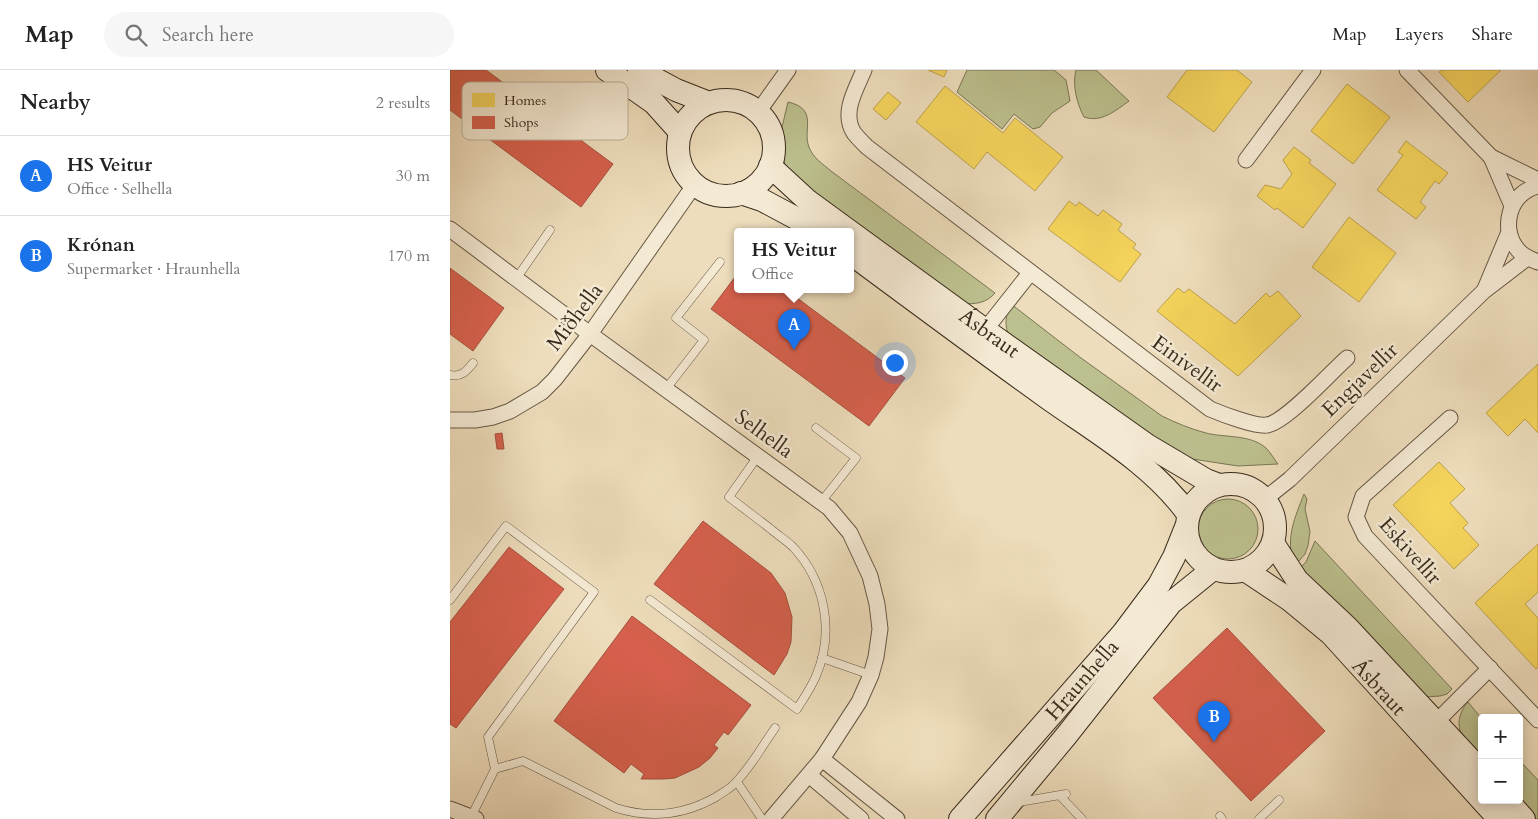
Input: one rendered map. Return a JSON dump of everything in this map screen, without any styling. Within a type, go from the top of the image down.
[{"type":"street","points":[[607,70],[624,82]]},
{"type":"street","points":[[639,70],[676,90],[709,103]]},
{"type":"street","points":[[758,112],[788,70]]},
{"type":"street","name":"Einivellir","points":[[864,70],[851,100],[848,117],[853,132],[867,148],[1210,410],[1232,418],[1265,426],[1282,419],[1347,358]]},
{"type":"street","points":[[1246,160],[1313,70]]},
{"type":"street","points":[[1407,70],[1491,157],[1538,180]]},
{"type":"street","points":[[628,85],[654,104],[680,132]]},
{"type":"street","points":[[718,100],[744,103],[758,112],[770,128],[774,147],[770,166],[763,178],[753,187],[741,193],[725,196],[709,193],[695,184],[686,174],[680,161],[678,146],[680,132],[687,120],[697,109],[709,103],[718,100]]},
{"type":"street","points":[[1491,157],[1512,206],[1521,195],[1532,187],[1538,186]]},
{"type":"street","name":"Ásbraut","points":[[770,166],[808,200],[846,228]]},
{"type":"street","name":"Miðhella","points":[[450,420],[475,420],[493,417],[510,411],[542,392],[555,379],[590,334],[695,184]]},
{"type":"street","points":[[741,193],[762,200],[814,228]]},
{"type":"street","name":"Engjavellir","points":[[1484,291],[1509,232],[1508,218],[1512,206]]},
{"type":"street","name":"Selhella","points":[[450,229],[590,334],[829,508],[850,533],[870,576],[877,604],[880,629],[871,675],[859,702],[822,759],[771,819]]},
{"type":"street","points":[[1509,232],[1518,251],[1532,260]]},
{"type":"street","name":"Ásbraut","points":[[854,234],[985,330],[1148,445],[1206,480],[1219,485]]},
{"type":"street","name":"Ásbraut","points":[[854,256],[1164,484],[1187,520]]},
{"type":"street","name":"Engjavellir","points":[[1265,499],[1290,479],[1484,291],[1532,260]]},
{"type":"street","points":[[985,330],[1030,273]]},
{"type":"street","name":"Eskivellir","points":[[1450,418],[1363,496],[1356,517],[1365,536],[1538,720]]},
{"type":"street","points":[[1231,483],[1244,485],[1256,491],[1265,499],[1273,512],[1275,528],[1273,543],[1262,560],[1245,570],[1234,572],[1213,568],[1204,563],[1191,548],[1187,520],[1200,495],[1219,485],[1231,483]]},
{"type":"street","name":"Hraunhella","points":[[960,819],[1123,633],[1159,585],[1174,557],[1187,520]]},
{"type":"street","name":"Ásbraut","points":[[1273,543],[1297,580],[1347,627],[1478,768]]},
{"type":"street","name":"Hraunhella","points":[[1003,811],[1066,736],[1171,603],[1213,568]]},
{"type":"street","name":"Ásbraut","points":[[1245,570],[1290,600],[1331,634],[1499,819]]},
{"type":"street","points":[[1436,722],[1490,668]]},
{"type":"street","points":[[822,759],[897,819]]},
{"type":"street","points":[[809,775],[861,819]]},
{"type":"street","points":[[1511,804],[1524,819]]},
{"type":"street","points":[[450,809],[474,818]]},
{"type":"lane","points":[[516,279],[550,230]]},
{"type":"lane","points":[[666,389],[704,340],[676,318],[720,262]]},
{"type":"lane","points":[[450,376],[458,376],[466,372],[473,363]]},
{"type":"lane","points":[[816,428],[856,458],[821,502]]},
{"type":"lane","points":[[650,600],[797,709],[817,675],[822,658],[826,623],[824,606],[812,573],[803,559],[791,546],[729,497],[758,456]]},
{"type":"lane","points":[[450,600],[506,526],[594,592],[488,737],[495,769],[474,818]]},
{"type":"lane","points":[[822,658],[871,675]]},
{"type":"lane","points":[[495,769],[523,761],[616,808],[647,815],[679,812],[716,797],[737,782],[775,728]]},
{"type":"lane","points":[[737,782],[762,819]]},
{"type":"lane","points":[[1003,811],[1064,796],[1082,819]]},
{"type":"lane","points":[[1259,819],[1279,800]]},
{"type":"green space","points":[[967,70],[1054,70],[1066,80],[1070,101],[1052,113],[1040,127],[1033,129],[1014,114],[1002,129],[957,92]]},
{"type":"green space","points":[[1076,70],[1096,70],[1129,101],[1102,117],[1084,117],[1076,94]]},
{"type":"green space","points":[[788,102],[798,105],[806,115],[808,121],[807,140],[809,147],[818,160],[995,293],[988,299],[980,302],[962,303],[835,209],[787,169],[782,156],[782,127]]},
{"type":"green space","points":[[1011,304],[1081,358],[1162,416],[1184,426],[1213,435],[1253,440],[1266,448],[1278,464],[1238,466],[1186,458],[1010,338],[1006,321]]},
{"type":"green space","points":[[1304,494],[1307,499],[1305,509],[1310,531],[1308,546],[1305,554],[1299,561],[1294,563],[1290,545],[1292,528]]},
{"type":"green space","points":[[1222,499],[1234,499],[1245,504],[1253,512],[1258,523],[1256,541],[1245,554],[1234,559],[1222,559],[1211,554],[1203,546],[1198,535],[1198,523],[1203,512],[1211,504]]},
{"type":"green space","points":[[1315,541],[1452,689],[1447,694],[1425,697],[1298,570],[1306,562]]},
{"type":"green space","points":[[1468,702],[1478,714],[1478,756],[1468,745],[1460,729],[1460,716]]},
{"type":"green space","points":[[1523,764],[1538,780],[1538,819],[1535,819],[1522,804]]},
{"type":"building: Homes","points":[[928,70],[947,70],[944,77]]},
{"type":"building: Homes","points":[[1187,70],[1237,70],[1252,82],[1214,132],[1167,97]]},
{"type":"building: Homes","points":[[1442,70],[1501,70],[1468,102],[1439,72]]},
{"type":"building: Homes","points":[[1347,84],[1390,117],[1353,164],[1311,131]]},
{"type":"building: Homes","points":[[945,86],[1003,133],[1015,118],[1063,157],[1035,191],[987,152],[974,169],[916,122]]},
{"type":"building: Homes","points":[[888,92],[901,103],[886,120],[873,109]]},
{"type":"building: Homes","points":[[1406,141],[1448,173],[1439,184],[1435,181],[1420,202],[1426,207],[1416,219],[1377,190],[1403,155],[1398,152]]},
{"type":"building: Homes","points":[[1294,147],[1311,160],[1309,163],[1336,184],[1303,228],[1277,208],[1275,210],[1257,196],[1265,185],[1281,189],[1292,174],[1283,160]]},
{"type":"building: Homes","points":[[1069,201],[1076,206],[1079,202],[1098,216],[1103,210],[1122,224],[1118,230],[1136,244],[1133,248],[1141,254],[1120,282],[1048,229]]},
{"type":"building: Homes","points":[[1349,217],[1396,253],[1359,302],[1312,267]]},
{"type":"building: Homes","points":[[1178,288],[1184,293],[1189,289],[1235,324],[1266,293],[1270,297],[1278,291],[1301,316],[1238,376],[1157,311]]},
{"type":"building: Homes","points":[[1538,364],[1538,433],[1525,419],[1508,436],[1486,413]]},
{"type":"building: Homes","points":[[1439,462],[1465,489],[1450,503],[1468,523],[1463,528],[1479,545],[1454,569],[1393,505]]},
{"type":"building: Homes","points":[[1538,544],[1538,592],[1525,604],[1538,618],[1538,667],[1536,669],[1475,603]]},
{"type":"building: Shops","points":[[450,70],[486,70],[502,82],[462,82],[462,119],[450,110]]},
{"type":"building: Shops","points":[[491,140],[581,140],[613,164],[581,207]]},
{"type":"building: Shops","points":[[450,268],[504,308],[473,351],[450,334]]},
{"type":"building: Shops","points":[[734,278],[734,293],[790,293],[905,378],[869,426],[711,309]]},
{"type":"building: Shops","points":[[502,433],[504,449],[497,449],[495,434]]},
{"type":"building: Shops","points":[[703,521],[771,573],[785,593],[792,617],[791,642],[787,654],[774,675],[654,584]]},
{"type":"building: Shops","points":[[509,547],[564,589],[456,728],[450,724],[450,622]]},
{"type":"building: Shops","points":[[632,616],[751,705],[728,735],[724,732],[714,745],[718,748],[710,758],[699,767],[675,778],[641,779],[644,774],[631,764],[624,773],[554,721]]},
{"type":"building: Shops","points":[[1227,628],[1325,731],[1251,801],[1153,698]]},
{"type":"place","name":"HS Veitur","points":[[794,350]]},
{"type":"place","name":"Krónan","points":[[1214,742]]}]
